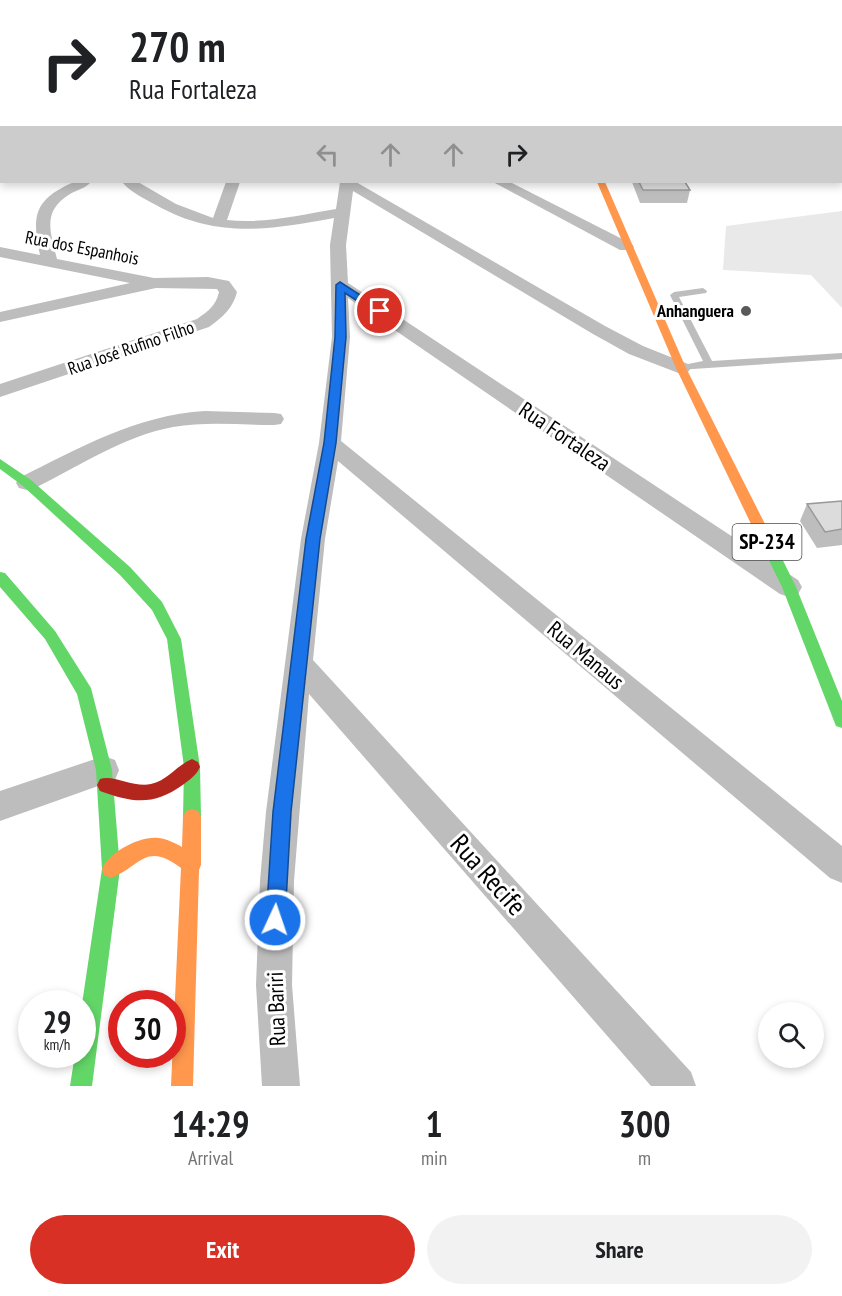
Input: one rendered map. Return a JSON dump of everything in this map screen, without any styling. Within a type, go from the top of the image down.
[{"type":"main road","name":"SP-234","points":[[601,183],[626,247],[681,368],[789,587],[842,721]]},
{"type":"main road","points":[[0,463],[27,483],[125,572],[157,606],[174,639],[192,767],[192,865],[182,1086]]},
{"type":"main road","points":[[0,578],[50,635],[85,693],[105,777],[111,869],[81,1086]]},
{"type":"main road","points":[[105,777],[126,795],[152,794],[171,786],[192,767]]},
{"type":"main road","points":[[111,869],[132,851],[156,844],[176,850],[192,865]]},
{"type":"street","points":[[51,263],[44,240],[42,215],[45,206],[68,188],[81,183]]},
{"type":"street","points":[[131,183],[171,207],[218,224],[261,224],[342,212]]},
{"type":"street","points":[[218,224],[233,183]]},
{"type":"street","name":"Rua Bariri","points":[[281,1086],[274,985],[274,940],[282,812],[313,539],[330,443],[341,337],[338,245],[347,183]]},
{"type":"street","points":[[349,183],[599,330],[636,350],[681,368]]},
{"type":"street","points":[[502,183],[626,247]]},
{"type":"street","points":[[589,226],[620,231]]},
{"type":"street","name":"Rua dos Espanhois","points":[[0,252],[156,283]]},
{"type":"street","name":"Rua José Rufino Filho","points":[[0,317],[156,283],[208,282],[223,285],[228,292],[221,310],[203,323],[0,391]]},
{"type":"street","name":"Rua Fortaleza","points":[[340,285],[789,587]]},
{"type":"street","points":[[27,483],[113,440],[145,428],[194,418],[274,419]]},
{"type":"street","name":"Rua Manaus","points":[[330,443],[842,867]]},
{"type":"street","name":"Rua Recife","points":[[300,664],[677,1086]]},
{"type":"street","points":[[0,806],[105,777]]},
{"type":"lane","points":[[703,291],[675,293],[709,364]]},
{"type":"lane","points":[[659,318],[686,317]]},
{"type":"lane","points":[[681,368],[709,364],[842,356]]},
{"type":"shaded area","points":[[842,211],[842,308],[811,275],[723,270],[726,226]]},
{"type":"building","points":[[640,183],[686,183],[690,190],[643,190]]},
{"type":"building","points":[[842,501],[842,529],[825,532],[807,504]]},
{"type":"traffic: fast","points":[[0,463],[27,483],[125,571],[157,606],[174,639],[192,767],[192,817]]},
{"type":"traffic: fast","points":[[759,526],[789,587],[842,721]]},
{"type":"traffic: fast","points":[[0,577],[50,635],[85,693],[104,770],[111,869],[81,1086]]},
{"type":"traffic: slow","points":[[601,183],[681,368],[759,526]]},
{"type":"traffic: slow","points":[[182,1086],[192,817]]},
{"type":"traffic: slow","points":[[111,869],[132,853],[151,847],[170,850],[192,865]]},
{"type":"traffic: jam","points":[[106,785],[132,793],[152,792],[171,783],[192,767]]},
{"type":"place","name":"Anhanguera","points":[[746,311]]},
{"type":"route","points":[[275,920],[282,812],[313,539],[330,443],[333,396],[341,337],[340,285],[380,311]]}]
